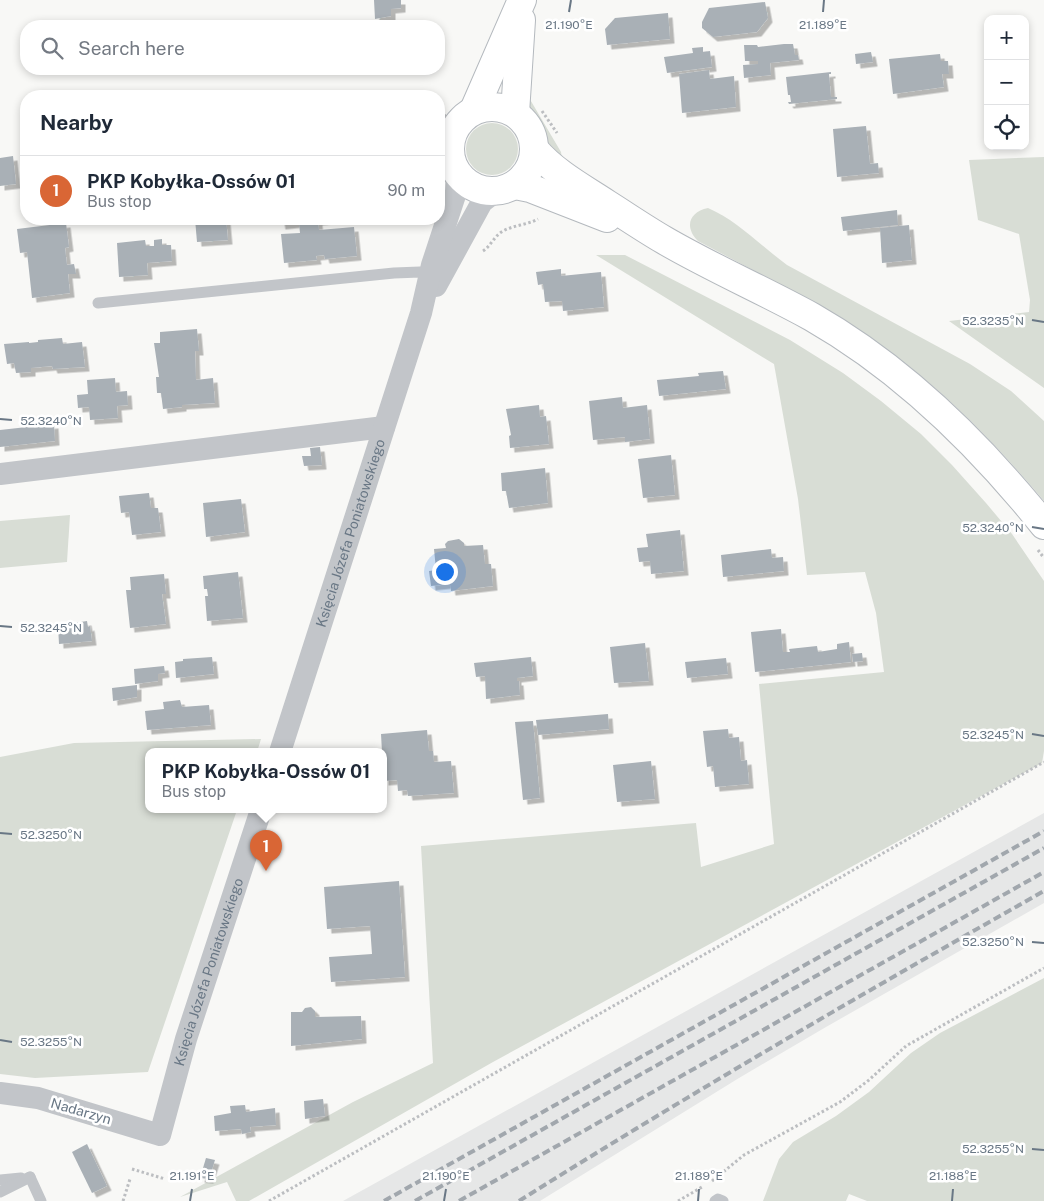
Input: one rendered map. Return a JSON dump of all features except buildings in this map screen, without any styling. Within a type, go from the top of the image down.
[{"type":"street","points":[[505,188],[523,178],[529,170],[535,150],[527,109],[522,0]]},
{"type":"street","points":[[474,110],[522,0]]},
{"type":"street","points":[[527,109],[495,106],[484,107],[474,110],[458,124],[451,138],[450,154],[457,174],[465,182],[474,188],[484,191],[505,188],[530,188],[664,240]]},
{"type":"street","points":[[535,150],[546,162],[566,177],[664,240],[813,318],[864,350],[924,398],[969,440],[1009,482],[1039,535]]},
{"type":"street","name":"Księcia Józefa Poniatowskiego","points":[[281,748],[421,313],[435,278],[456,192],[457,174]]},
{"type":"street","name":"Księcia Józefa Poniatowskiego","points":[[435,278],[482,202],[505,188]]},
{"type":"street","points":[[0,474],[384,427]]},
{"type":"street","name":"Księcia Józefa Poniatowskiego","points":[[160,1135],[186,1039],[260,813]]},
{"type":"street","name":"Nadarzyn","points":[[0,1093],[38,1098],[160,1135]]},
{"type":"lane","points":[[98,303],[394,273],[420,272],[435,278]]},
{"type":"lane","points":[[0,1180],[30,1177]]},
{"type":"lane","points":[[0,1192],[30,1177]]},
{"type":"lane","points":[[30,1177],[42,1201]]},
{"type":"lane","points":[[714,1201],[718,1199],[723,1201]]},
{"type":"path","points":[[527,109],[559,136]]},
{"type":"path","points":[[495,237],[502,231],[542,216]]},
{"type":"path","points":[[1039,535],[1044,558]]},
{"type":"path","points":[[269,1201],[1044,762]]},
{"type":"path","points":[[678,1201],[708,1184],[744,1155],[840,1102],[869,1080],[906,1046],[1044,968]]},
{"type":"path","points":[[132,1169],[165,1178]]},
{"type":"path","points":[[124,1201],[130,1179]]},
{"type":"shaded area","points":[[525,91],[561,152],[562,159],[544,142],[541,130],[528,105]]},
{"type":"shaded area","points":[[487,123],[497,123],[506,127],[514,135],[518,149],[514,163],[506,171],[497,175],[487,175],[478,171],[470,163],[466,154],[466,144],[470,135],[478,127]]},
{"type":"shaded area","points":[[1044,157],[1044,388],[949,321],[1029,312],[1030,300],[1019,234],[978,220],[969,160]]},
{"type":"shaded area","points":[[708,208],[739,227],[787,265],[970,364],[1011,391],[1044,421],[1044,501],[989,439],[907,365],[817,305],[698,241],[691,230],[691,221],[696,213]]},
{"type":"shaded area","points":[[596,255],[625,255],[790,340],[843,373],[921,434],[986,503],[1012,534],[1044,581],[1044,751],[1042,763],[493,1062],[249,1201],[236,1201],[227,1182],[180,1197],[353,1102],[433,1063],[421,846],[696,823],[701,867],[774,844],[759,684],[884,672],[876,613],[865,572],[807,575],[798,499],[774,364]]},
{"type":"shaded area","points":[[70,515],[67,562],[0,568],[0,521]]},
{"type":"shaded area","points":[[261,739],[258,748],[145,748],[145,813],[236,813],[148,1072],[35,1078],[0,1074],[0,757],[74,743]]},
{"type":"shaded area","points":[[1044,813],[1044,903],[739,1078],[540,1201],[343,1201]]},
{"type":"shaded area","points":[[1044,978],[1044,1201],[867,1201],[849,1194],[846,1201],[763,1201],[779,1159],[793,1142],[836,1116],[869,1092],[911,1053],[940,1033]]},
{"type":"railway","points":[[384,1201],[1044,831]]},
{"type":"railway","points":[[415,1201],[1044,848]]},
{"type":"railway","points":[[459,1201],[1044,872]]},
{"type":"railway","points":[[519,1201],[780,1043],[1044,891]]},
{"type":"place","name":"PKP Kobyłka-Ossów 01","points":[[266,871]]}]
